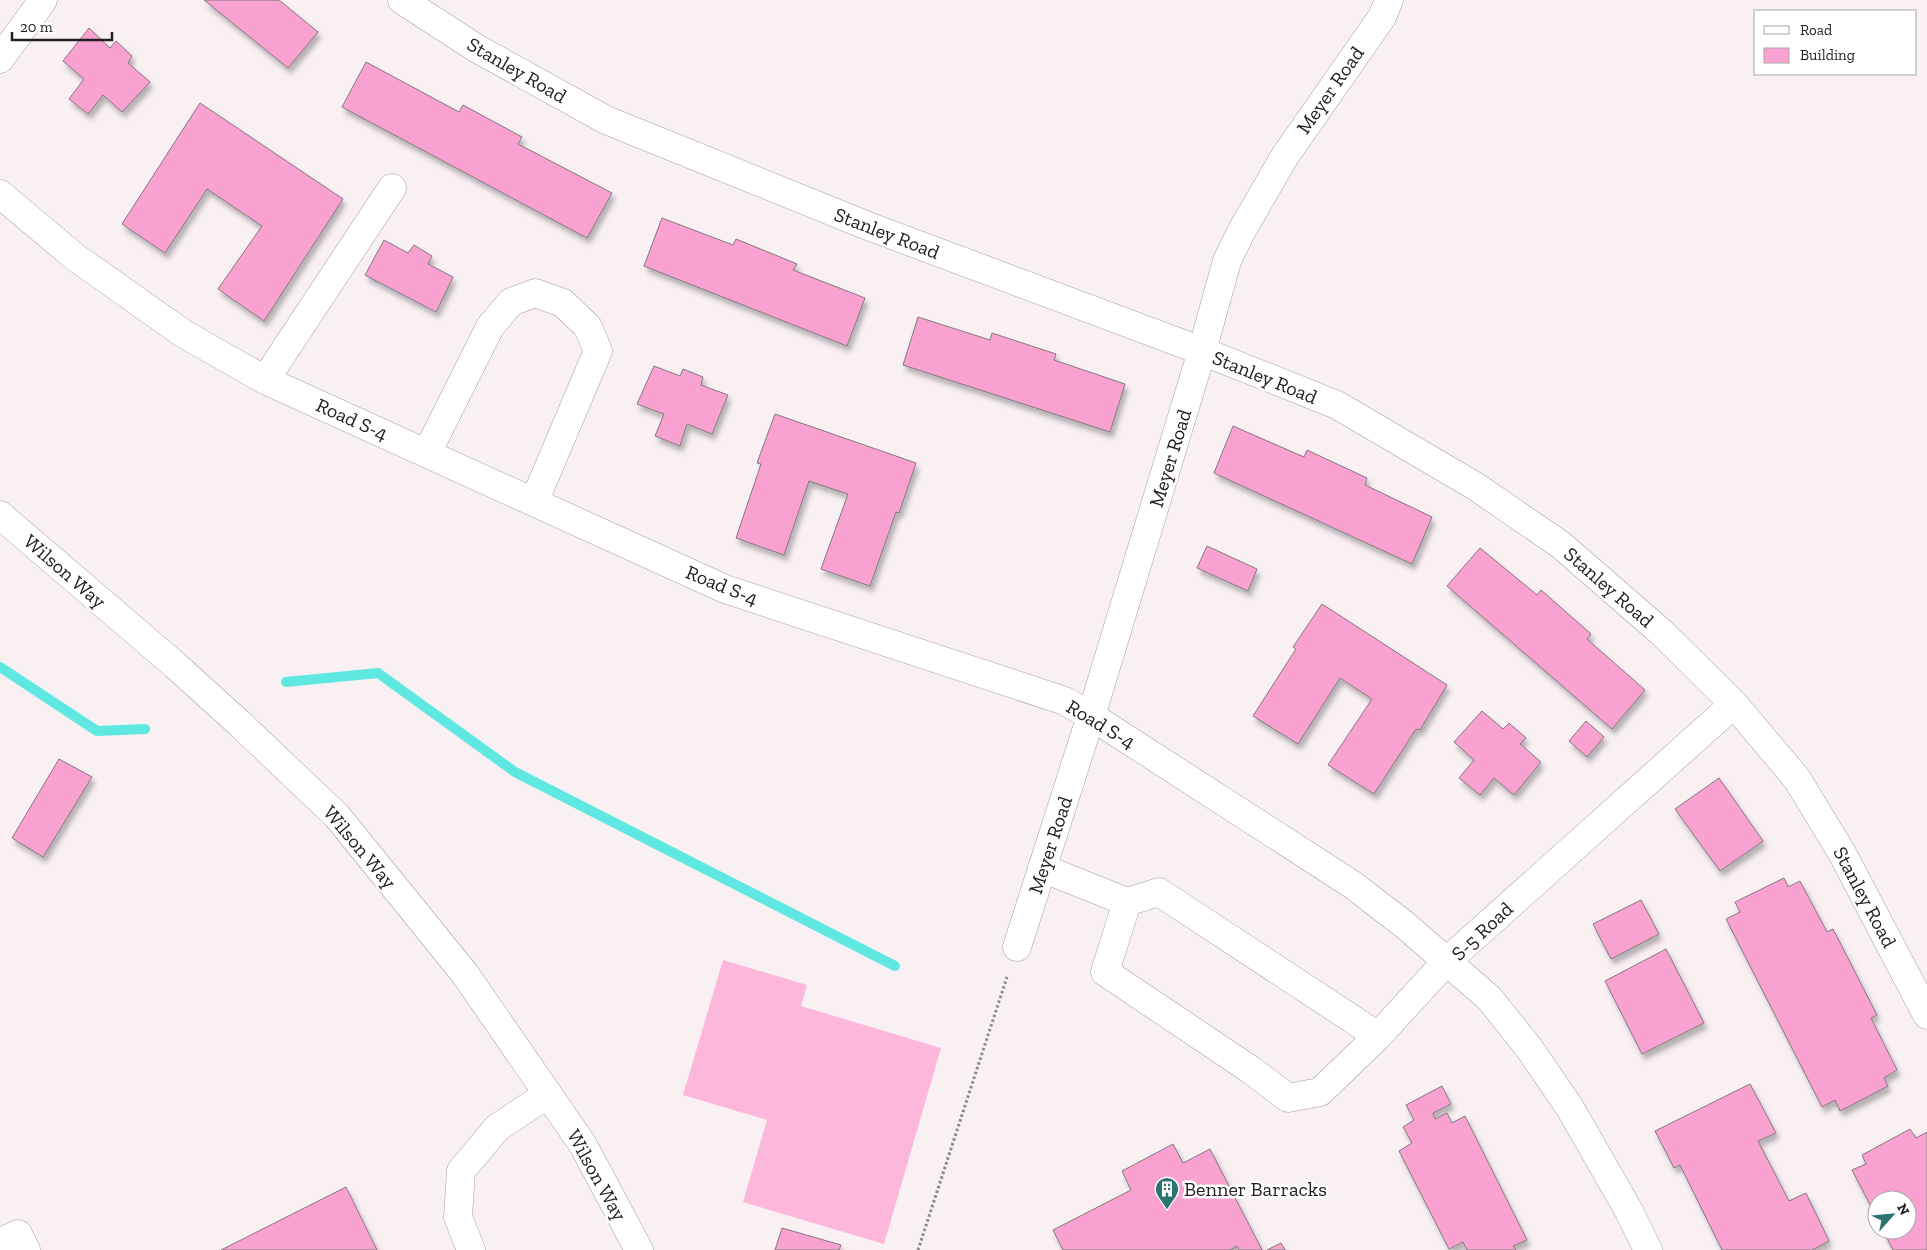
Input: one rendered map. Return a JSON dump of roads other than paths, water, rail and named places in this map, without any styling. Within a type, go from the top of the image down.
[{"type":"street","points":[[0,59],[43,0]]},
{"type":"street","name":"Stanley Road","points":[[402,0],[476,48],[606,120],[868,226],[1202,351],[1337,405],[1475,486],[1561,545],[1661,632],[1734,704],[1802,787],[1842,853],[1927,1016]]},
{"type":"street","name":"Meyer Road","points":[[1017,948],[1092,716],[1202,351],[1227,261],[1241,232],[1285,156],[1382,17],[1389,0]]},
{"type":"street","points":[[265,380],[392,188]]},
{"type":"street","name":"Road S-4","points":[[0,194],[75,257],[184,334],[265,380],[724,589],[1065,701],[1092,716],[1353,885],[1406,926],[1446,962]]},
{"type":"street","points":[[427,453],[490,328],[511,302],[535,293],[563,303],[588,327],[598,351],[534,502]]},
{"type":"street","name":"Wilson Way","points":[[0,515],[175,665],[337,816],[465,974],[583,1145],[638,1250]]},
{"type":"street","name":"S-5 Road","points":[[1648,1250],[1629,1211],[1570,1108],[1528,1048],[1489,998],[1446,962],[1734,704]]},
{"type":"street","points":[[1042,868],[1127,902],[1159,892],[1378,1036]]},
{"type":"street","points":[[1127,902],[1105,972],[1251,1070],[1288,1098],[1320,1092],[1378,1036],[1446,962]]},
{"type":"street","points":[[472,1250],[458,1217],[462,1170],[497,1128],[548,1094]]},
{"type":"street","points":[[0,1242],[18,1234],[26,1250]]},
{"type":"waterway","points":[[0,667],[97,731],[145,729]]},
{"type":"waterway","points":[[286,682],[378,673],[515,772],[895,966]]},
{"type":"place","name":"Benner Barracks","points":[[1167,1210]]}]
